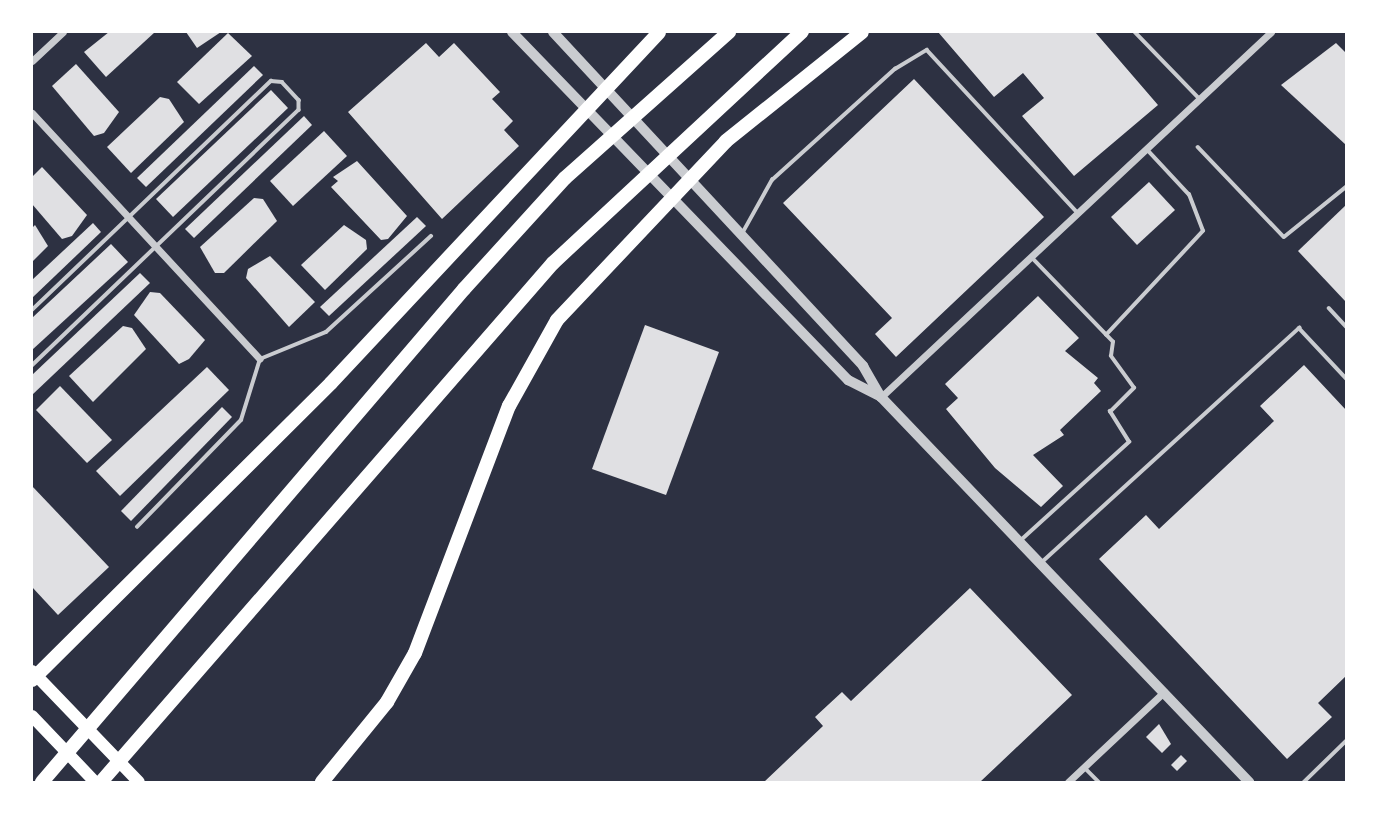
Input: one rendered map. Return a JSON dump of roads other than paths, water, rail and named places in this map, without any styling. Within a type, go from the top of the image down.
[{"type":"highway","points":[[33,676],[331,383],[608,90],[659,32]]},
{"type":"highway","points":[[42,782],[482,269],[565,178],[729,32]]},
{"type":"highway","points":[[101,782],[553,263],[802,32]]},
{"type":"highway","points":[[322,782],[387,702],[415,653],[509,406],[540,345],[593,276],[665,195],[760,110],[862,32]]},
{"type":"main road","points":[[33,676],[139,782]]},
{"type":"main road","points":[[32,716],[95,782]]},
{"type":"street","points":[[512,32],[665,195],[848,380],[881,397]]},
{"type":"street","points":[[553,32],[743,233],[863,366],[881,397],[1248,782]]},
{"type":"street","points":[[881,397],[1271,32]]},
{"type":"street","points":[[32,61],[59,33]]},
{"type":"street","points":[[32,113],[261,359]]},
{"type":"street","points":[[1068,782],[1164,692]]},
{"type":"lane","points":[[1135,32],[1199,98]]},
{"type":"lane","points":[[743,233],[772,180],[895,69],[927,50],[1078,213]]},
{"type":"lane","points":[[32,310],[271,81],[282,82],[299,100],[299,110],[32,366]]},
{"type":"lane","points":[[1198,147],[1284,237],[1346,187]]},
{"type":"lane","points":[[1106,335],[1203,231],[1189,195],[1146,149]]},
{"type":"lane","points":[[137,527],[241,420],[261,359],[326,332],[431,236]]},
{"type":"lane","points":[[1019,541],[1129,442],[1110,412],[1135,382],[1111,356],[1115,346],[1106,335],[1030,257]]},
{"type":"lane","points":[[1329,308],[1346,327]]},
{"type":"lane","points":[[1041,563],[1299,328],[1346,378]]},
{"type":"lane","points":[[1304,782],[1346,741]]},
{"type":"lane","points":[[1084,767],[1099,782]]}]
